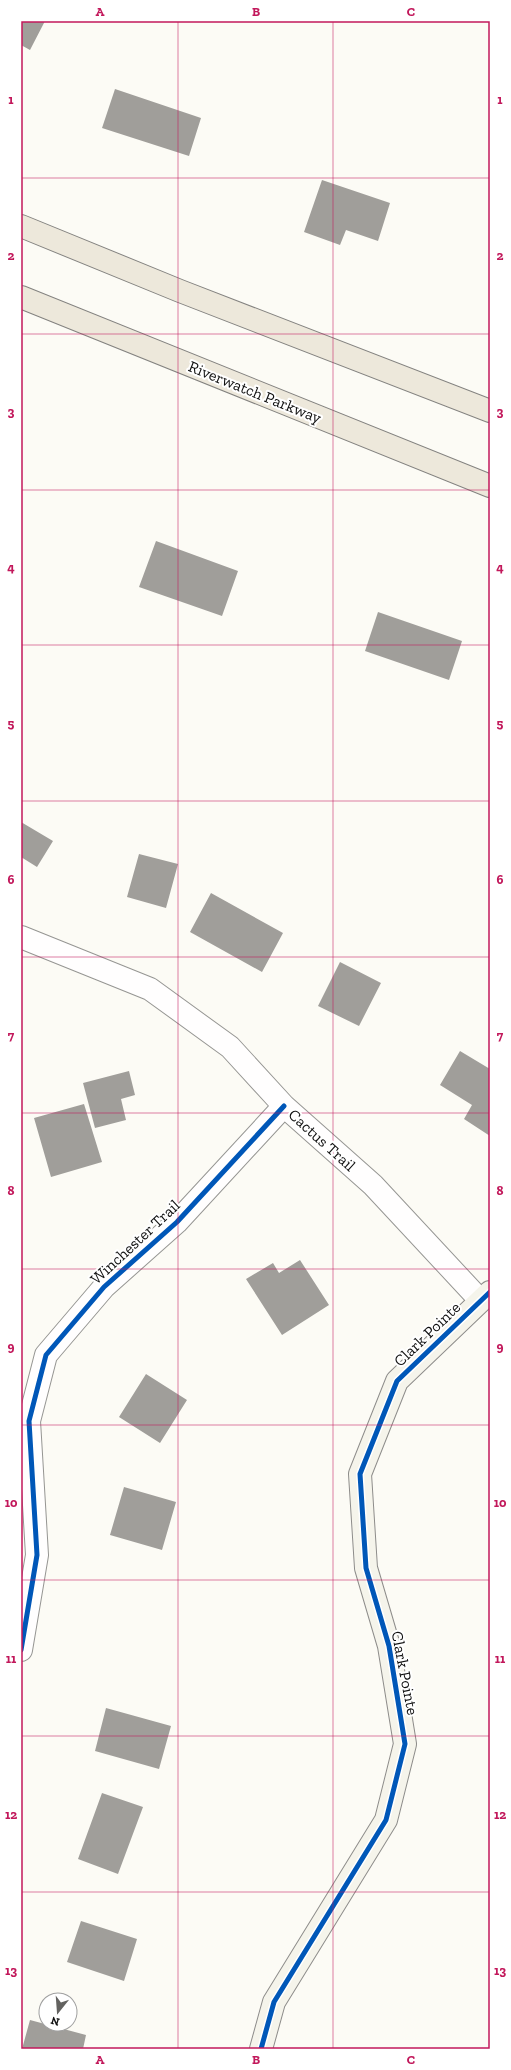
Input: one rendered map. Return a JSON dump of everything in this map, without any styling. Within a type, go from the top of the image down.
[{"type":"main road","points":[[21,226],[180,291],[490,411]]},
{"type":"main road","name":"Riverwatch Parkway","points":[[21,297],[490,486]]},
{"type":"street","name":"Cactus Trail","points":[[21,937],[150,989],[230,1047],[284,1106],[373,1185],[485,1296]]},
{"type":"street","name":"Winchester Trail","points":[[21,1650],[37,1555],[30,1421],[46,1355],[104,1287],[177,1222],[284,1106]]},
{"type":"street","name":"Clark Pointe","points":[[261,2049],[274,2002],[386,1820],[405,1744],[389,1646],[366,1568],[360,1474],[397,1380],[485,1296]]},
{"type":"building","points":[[21,21],[45,21],[30,50],[21,45]]},
{"type":"building","points":[[115,89],[201,118],[189,156],[102,128]]},
{"type":"building","points":[[322,180],[390,203],[378,241],[346,230],[340,245],[304,232]]},
{"type":"building","points":[[156,541],[238,571],[222,616],[139,587]]},
{"type":"building","points":[[378,612],[462,641],[449,680],[365,651]]},
{"type":"building","points":[[21,822],[53,841],[37,867],[21,857]]},
{"type":"building","points":[[139,854],[178,864],[166,908],[127,897]]},
{"type":"building","points":[[211,893],[283,933],[262,972],[190,932]]},
{"type":"building","points":[[340,962],[381,983],[359,1026],[318,1006]]},
{"type":"building","points":[[460,1051],[490,1069],[490,1136],[464,1119],[472,1105],[440,1085]]},
{"type":"building","points":[[129,1071],[135,1095],[121,1099],[126,1120],[95,1128],[83,1083]]},
{"type":"building","points":[[84,1104],[102,1162],[51,1177],[34,1118]]},
{"type":"building","points":[[300,1260],[329,1305],[282,1335],[246,1279],[273,1263],[279,1273]]},
{"type":"building","points":[[146,1374],[187,1400],[160,1443],[119,1417]]},
{"type":"building","points":[[124,1487],[176,1502],[162,1550],[110,1535]]},
{"type":"building","points":[[106,1708],[171,1726],[159,1769],[95,1751]]},
{"type":"building","points":[[102,1793],[143,1807],[118,1874],[78,1859]]},
{"type":"building","points":[[81,1921],[137,1939],[124,1981],[67,1962]]},
{"type":"building","points":[[30,2020],[38,2022],[38,2032],[75,2032],[86,2035],[83,2049],[22,2049]]},
{"type":"cycle path","points":[[21,1650],[37,1555],[29,1421],[46,1355],[104,1287],[177,1222],[284,1106]]},
{"type":"cycle path","points":[[261,2049],[274,2002],[386,1820],[405,1744],[389,1646],[366,1568],[360,1474],[397,1381],[490,1292]]}]
